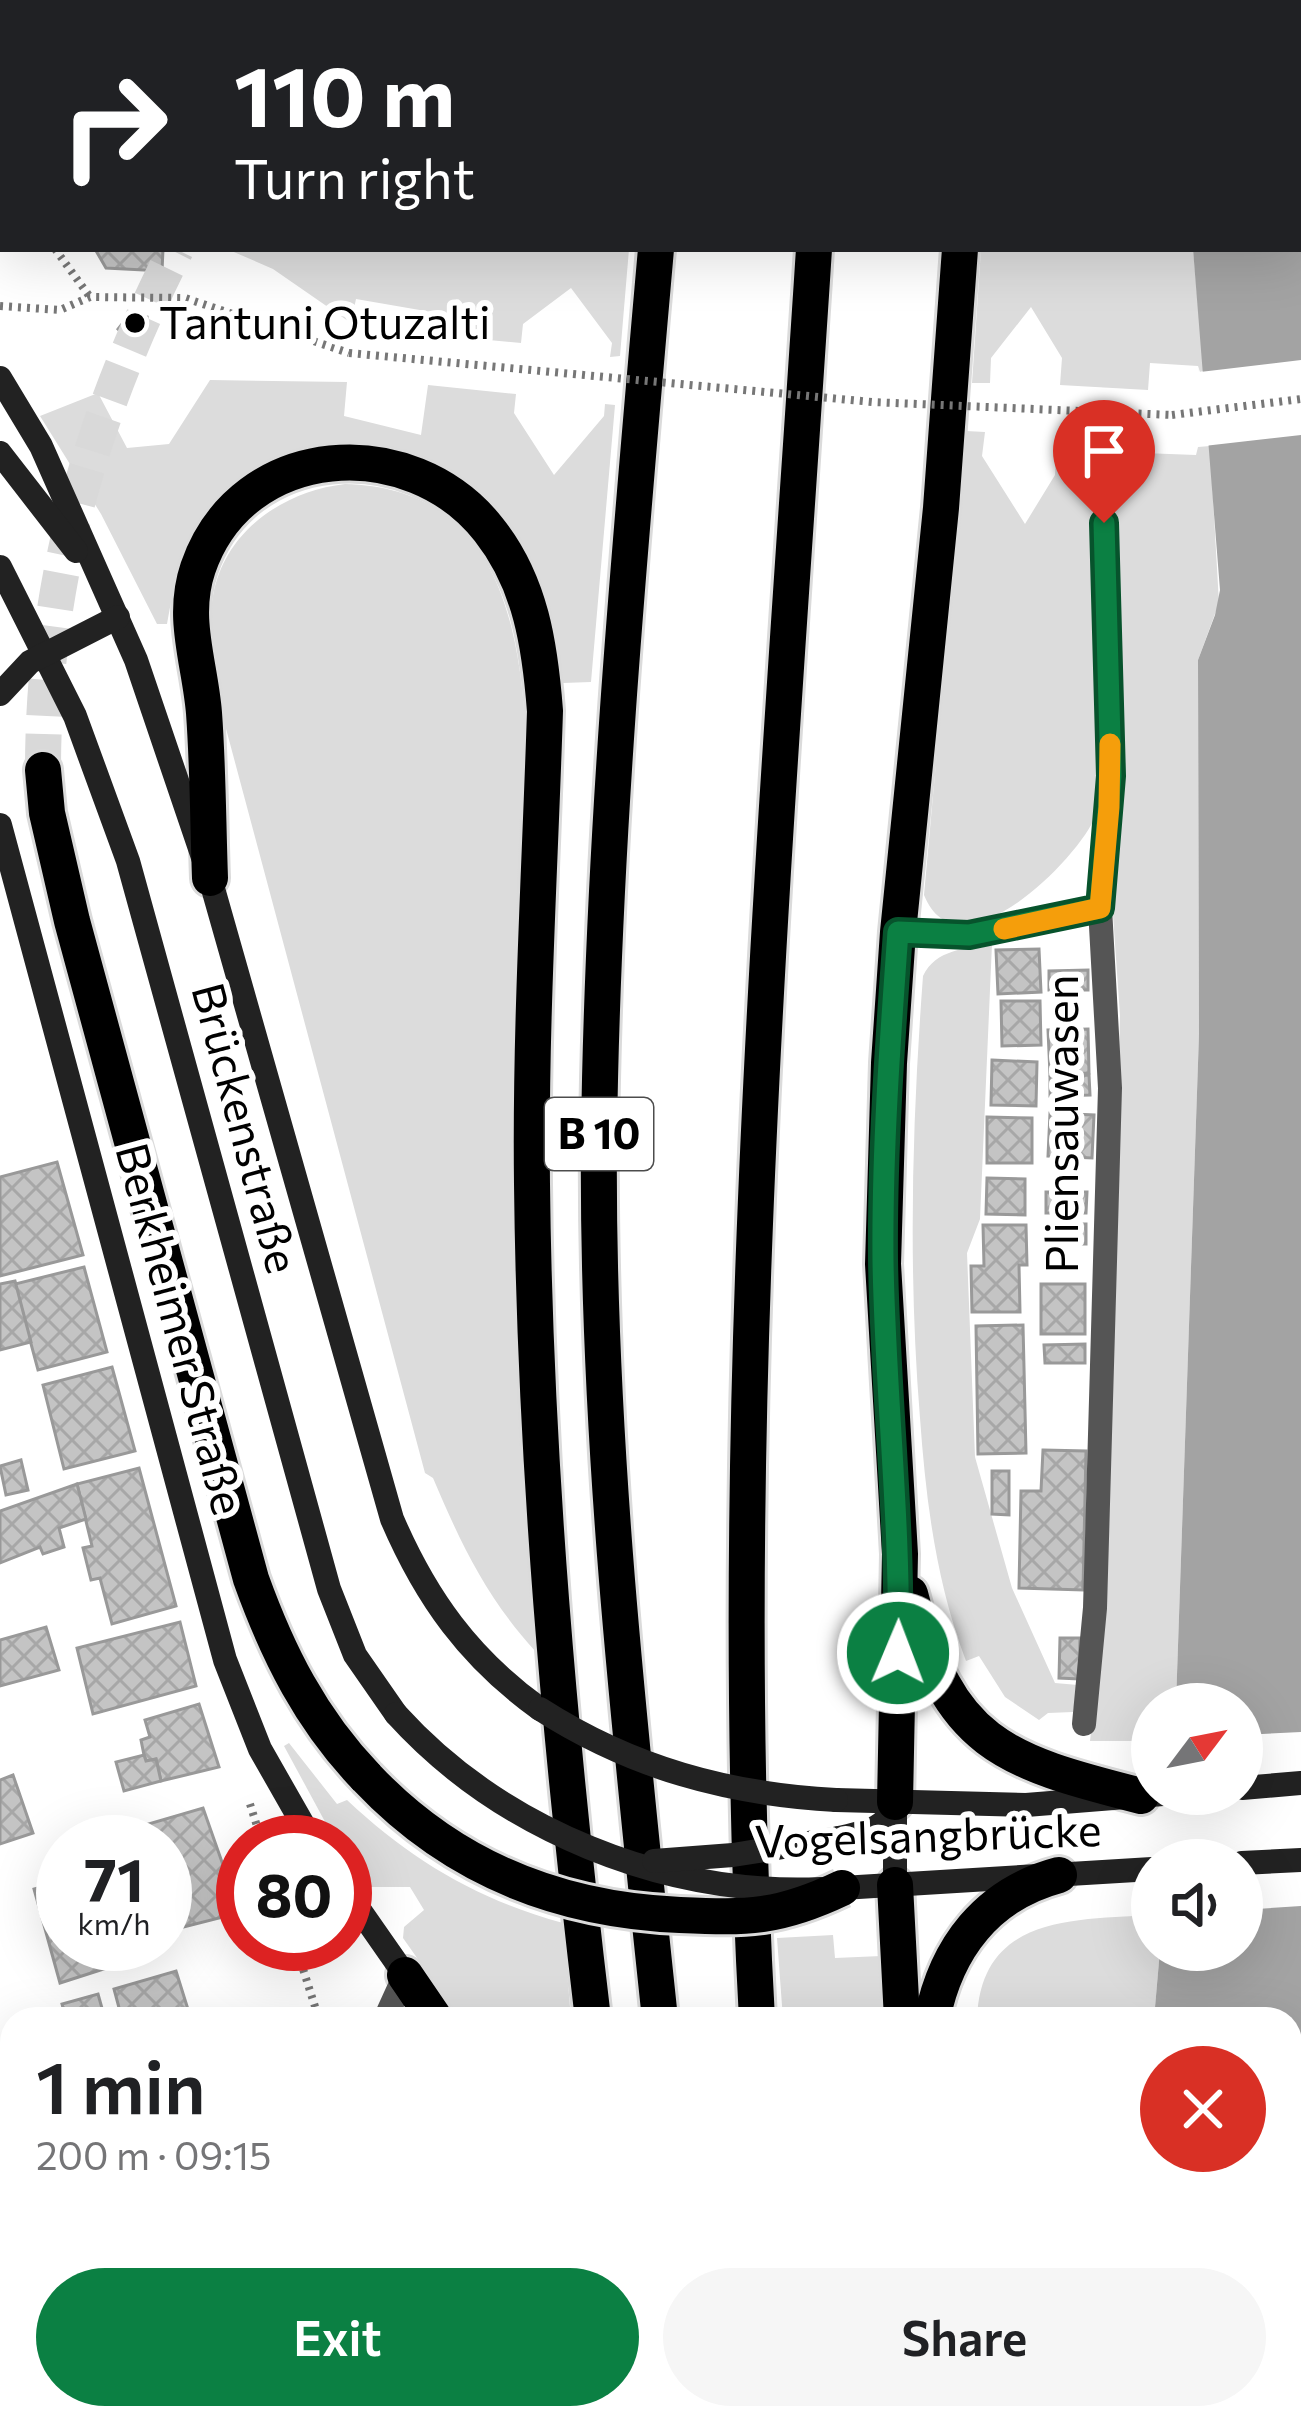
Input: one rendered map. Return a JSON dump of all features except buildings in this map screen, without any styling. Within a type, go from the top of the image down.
[{"type":"highway","name":"B 10","points":[[656,252],[614,758],[599,1139],[611,1486],[623,1659],[659,2007]]},
{"type":"highway","points":[[757,2007],[744,1582],[750,1302],[814,252]]},
{"type":"highway","points":[[896,1802],[900,1554],[883,1264],[888,1083],[960,252]]},
{"type":"highway","points":[[210,878],[204,710],[189,608],[209,544],[235,509],[253,494],[314,465],[358,460],[383,463],[449,493],[488,528],[520,580],[542,669],[532,1182],[536,1342],[554,1637],[591,2007]]},
{"type":"highway","points":[[43,770],[51,833],[71,921],[251,1579],[300,1693],[342,1753],[419,1828],[507,1880],[579,1903],[663,1915],[750,1918],[788,1911],[842,1888]]},
{"type":"highway","points":[[900,1554],[915,1613],[946,1689],[988,1740],[1030,1764],[1131,1790]]},
{"type":"highway","points":[[935,2007],[942,1977],[972,1925],[1021,1883],[1059,1875]]},
{"type":"highway","points":[[895,1885],[901,2007]]},
{"type":"highway","points":[[405,1975],[427,2007]]},
{"type":"main road","name":"Brückenstraße","points":[[0,378],[41,446],[118,617],[210,878],[381,1490],[414,1570],[440,1613]]},
{"type":"main road","name":"Brückenstraße","points":[[0,453],[103,586]]},
{"type":"main road","name":"Brückenstraße","points":[[0,567],[82,734],[128,861],[329,1589],[356,1655],[396,1714]]},
{"type":"main road","points":[[0,694],[18,672],[45,654],[118,617]]},
{"type":"main road","name":"Berkheimer Straße","points":[[0,824],[225,1660],[260,1749],[298,1815]]},
{"type":"main road","name":"Vogelsangbrücke","points":[[440,1613],[501,1680],[572,1730],[703,1783],[760,1794],[896,1802],[1026,1804],[1131,1796]]},
{"type":"main road","name":"Vogelsangbrücke","points":[[396,1714],[443,1761],[546,1828],[628,1861],[682,1876],[743,1886],[1021,1883]]},
{"type":"main road","points":[[1263,1786],[1301,1783]]},
{"type":"main road","points":[[628,1861],[697,1859],[839,1838],[878,1828],[896,1802]]},
{"type":"main road","points":[[895,1885],[896,1802]]},
{"type":"main road","points":[[1263,1862],[1301,1860]]},
{"type":"main road","name":"Vogelsangbrücke","points":[[1059,1875],[1131,1870]]},
{"type":"main road","points":[[372,1928],[405,1975]]},
{"type":"street","name":"Pliensauwasen","points":[[1084,1724],[1095,1608],[1110,1088],[1100,908],[1111,776],[1104,523]]},
{"type":"street","points":[[898,932],[969,935],[1100,908]]},
{"type":"street","points":[[390,2007],[405,1975]]},
{"type":"path","points":[[57,252],[90,297]]},
{"type":"path","points":[[0,306],[60,310],[90,297],[202,302],[349,353],[893,403],[1172,415],[1301,399]]},
{"type":"path","points":[[304,1971],[315,2007]]},
{"type":"shaded area","points":[[234,252],[629,252],[620,356],[610,357],[612,343],[571,288],[523,324],[521,343],[435,335],[437,313],[356,299],[351,323],[273,269]]},
{"type":"shaded area","points":[[981,252],[1193,252],[1204,371],[1199,372],[1198,366],[1150,363],[1148,390],[1060,385],[1062,358],[1031,307],[991,358],[990,383],[972,383]]},
{"type":"shaded area","points":[[1193,252],[1301,252],[1301,2007],[1155,2007],[1158,1971],[1263,1971],[1263,1839],[1242,1839],[1242,1815],[1263,1815],[1263,1683],[1177,1683],[1199,1034],[1198,660],[1220,590]]},
{"type":"shaded area","points":[[210,380],[347,382],[344,416],[421,435],[428,385],[516,394],[514,413],[554,475],[604,416],[605,404],[615,405],[591,682],[563,683],[544,594],[526,552],[500,514],[469,484],[433,462],[394,448],[354,443],[313,447],[274,460],[238,482],[198,525],[180,566],[167,624],[157,624],[101,514],[40,416],[98,393],[127,448],[169,444]]},
{"type":"shaded area","points":[[966,431],[985,432],[982,456],[1025,524],[1055,475],[1057,435],[1143,439],[1143,453],[1196,455],[1198,447],[1210,446],[1219,603],[1198,660],[1199,1034],[1177,1683],[1131,1683],[1131,1741],[1090,1741],[1103,1626],[1112,1343],[1120,1016],[1113,915],[1117,819],[1096,815],[1067,858],[1043,882],[989,919],[963,925],[940,918],[924,895]]},
{"type":"shaded area","points":[[345,484],[395,491],[434,508],[465,533],[488,564],[515,643],[526,732],[512,1165],[519,1416],[536,1652],[489,1591],[433,1478],[425,1473],[213,680],[211,606],[230,552],[260,518],[279,505]]},
{"type":"shaded area","points":[[992,944],[980,1219],[967,1253],[975,1457],[1012,1588],[1055,1683],[1078,1685],[1073,1712],[1048,1713],[1039,1720],[1005,1697],[979,1656],[966,1661],[940,1571],[929,1511],[916,1363],[913,1197],[923,976],[943,955]]},
{"type":"shaded area","points":[[289,1743],[337,1804],[347,1800],[365,1815],[321,1815],[284,1746]]},
{"type":"shaded area","points":[[372,1821],[421,1859],[474,1890],[563,1923],[570,2007],[452,2007],[403,1938],[404,1927],[424,1910],[410,1887],[372,1887]]},
{"type":"shaded area","points":[[1131,1916],[1131,1971],[1158,1971],[1155,2007],[979,2007],[982,1985],[995,1960],[1013,1942],[1063,1923]]},
{"type":"shaded area","points":[[833,1935],[835,1958],[881,1956],[885,2007],[782,2007],[777,1938]]},
{"type":"pier","points":[[1301,360],[1301,435],[1204,446],[1198,366],[1200,372]]},
{"type":"pier","points":[[1301,1732],[1301,1906],[1263,1909],[1263,1839],[1162,1839],[1163,1815],[1263,1815],[1263,1734]]},
{"type":"tunnel","points":[[43,770],[52,632],[78,501],[119,375],[175,252]]},
{"type":"slow traffic","points":[[1004,929],[1100,908],[1110,744]]},
{"type":"place","name":"Tantuni Otuzalti","points":[[135,323]]},
{"type":"route","points":[[898,1653],[900,1554],[883,1264],[898,932],[969,935],[1100,908],[1111,776],[1104,523]]}]
